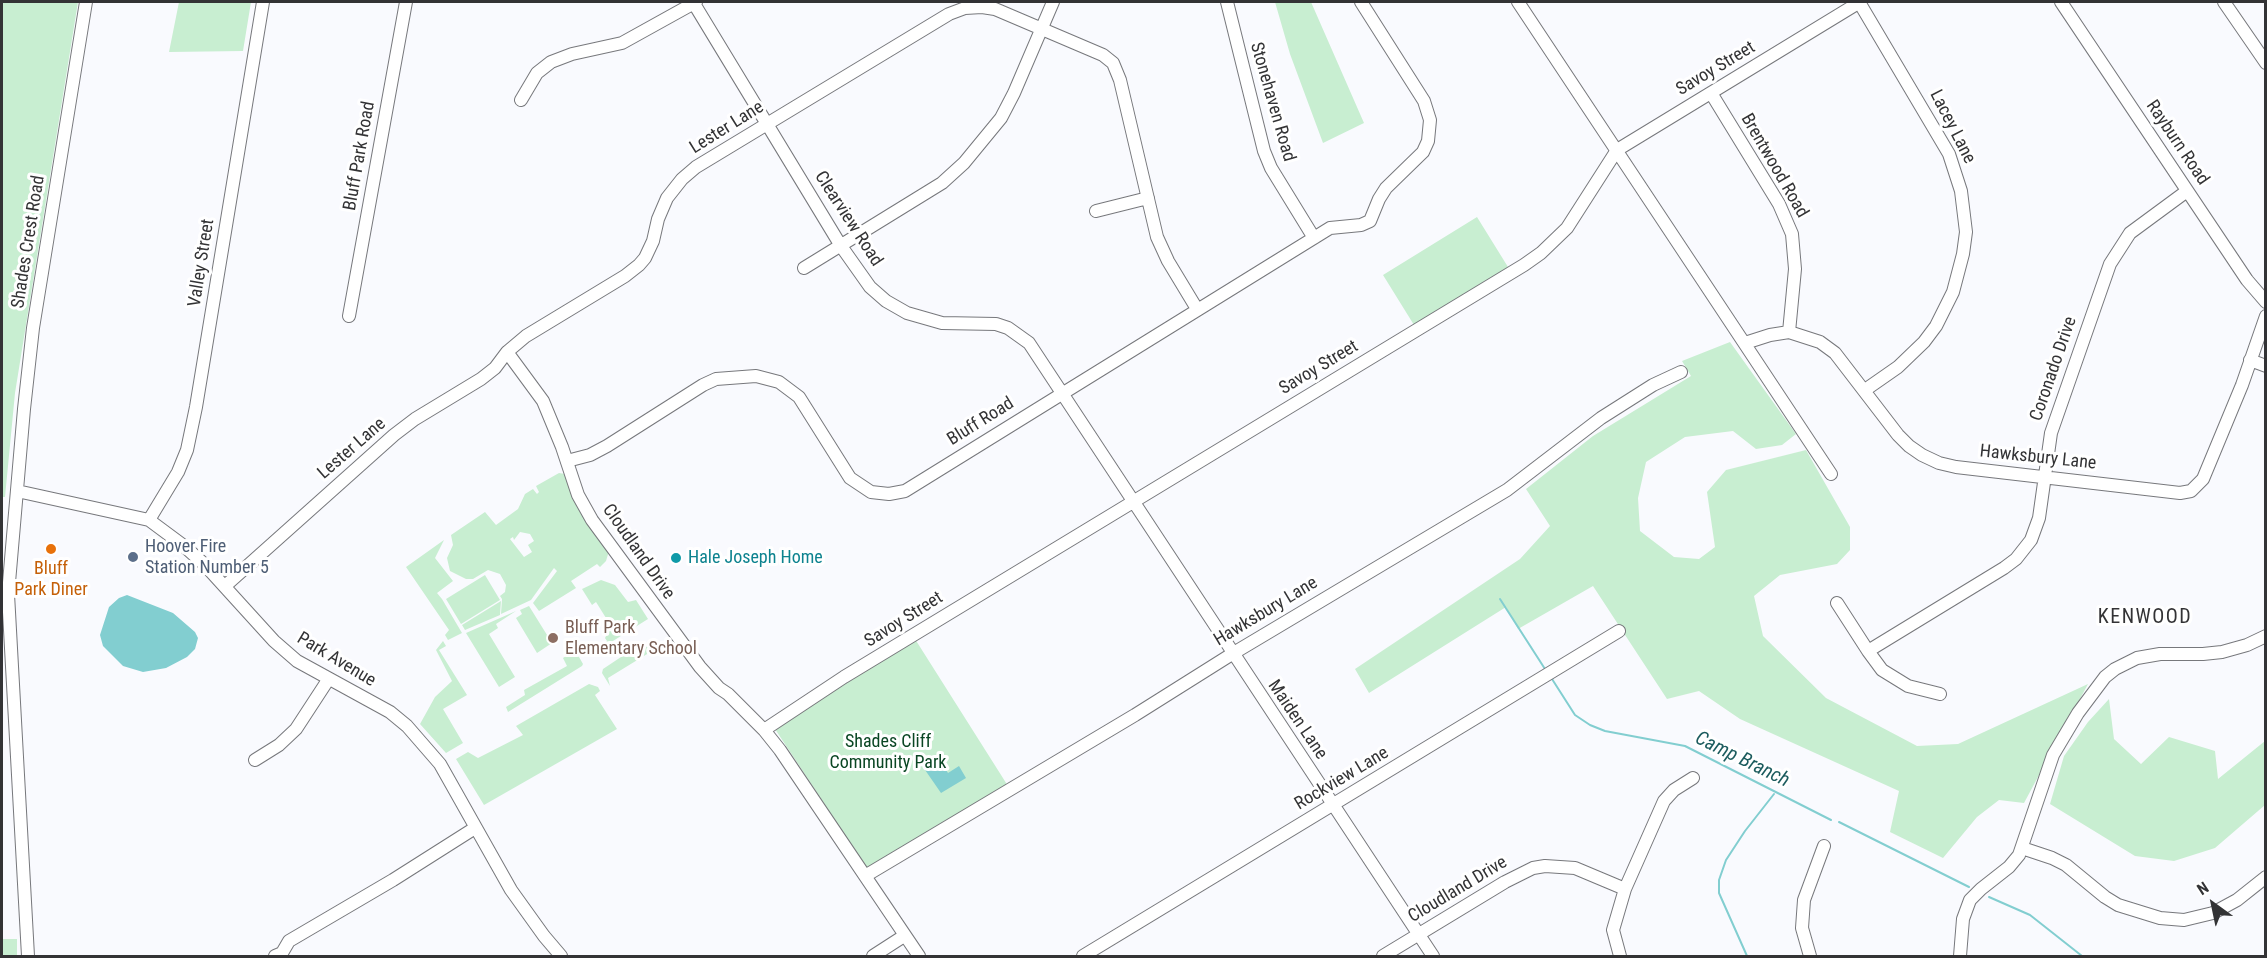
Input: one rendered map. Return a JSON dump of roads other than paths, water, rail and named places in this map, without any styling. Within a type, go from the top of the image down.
[{"type":"street","name":"Shades Crest Road","points":[[28,957],[8,612],[10,565],[33,328],[86,2]]},
{"type":"street","name":"Valley Street","points":[[149,520],[178,472],[192,429],[263,2]]},
{"type":"street","name":"Bluff Park Road","points":[[349,316],[405,2]]},
{"type":"street","points":[[520,100],[537,73],[551,62],[572,54],[622,43],[694,2]]},
{"type":"street","name":"Clearview Road","points":[[694,2],[841,246],[870,287],[886,301],[908,313],[942,323],[996,324],[1019,335],[1029,343],[1060,394],[1133,502]]},
{"type":"street","points":[[804,268],[942,183],[964,163],[1001,118],[1053,2]]},
{"type":"street","name":"Stonehaven Road","points":[[1227,2],[1264,151],[1271,168],[1314,238]]},
{"type":"street","name":"Bluff Road","points":[[567,461],[590,455],[607,446],[716,379],[756,376],[779,382],[799,397],[850,478],[871,492],[889,494],[905,491],[1330,228],[1361,225],[1370,221],[1386,188],[1416,161],[1428,141],[1430,120],[1424,100],[1361,2]]},
{"type":"street","points":[[1518,2],[1831,474]]},
{"type":"street","name":"Savoy Street","points":[[764,730],[843,677],[1541,253],[1576,216],[1617,150],[1859,2]]},
{"type":"street","name":"Lacey Lane","points":[[1859,2],[1949,154],[1961,192],[1966,232],[1953,292],[1936,326],[1912,354],[1865,390]]},
{"type":"street","name":"Rayburn Road","points":[[2061,2],[2247,280],[2265,302]]},
{"type":"street","points":[[2224,2],[2265,63]]},
{"type":"street","name":"Lester Lane","points":[[225,586],[394,435],[481,379],[526,336],[625,276],[639,265],[653,241],[658,219],[667,198],[682,179],[696,167],[949,14],[965,8],[995,9],[1103,55],[1117,69],[1158,237],[1164,253],[1197,309]]},
{"type":"street","name":"Brentwood Road","points":[[1711,93],[1779,204],[1792,234],[1795,269],[1789,333]]},
{"type":"street","name":"Coronado Drive","points":[[1868,651],[2016,559],[2031,540],[2039,518],[2047,449],[2053,424],[2110,264],[2130,233],[2187,191]]},
{"type":"street","points":[[1096,211],[1148,198]]},
{"type":"street","name":"Hawksbury Lane","points":[[1745,343],[1770,335],[1789,333],[1820,342],[1835,352],[1898,435],[1922,455],[1940,463],[1956,467],[2180,493],[2191,491],[2203,479],[2242,385],[2265,316]]},
{"type":"street","name":"Cloudland Drive","points":[[507,352],[543,401],[578,495],[592,520],[693,658],[719,688],[764,730],[919,957]]},
{"type":"street","points":[[2250,360],[2265,366]]},
{"type":"street","name":"Hawksbury Lane","points":[[865,876],[1507,490],[1601,418],[1653,385],[1681,372]]},
{"type":"street","name":"Park Avenue","points":[[17,491],[149,520],[184,546],[225,586],[280,648],[328,680],[390,712],[407,726],[440,764],[511,890],[561,957]]},
{"type":"street","name":"Maiden Lane","points":[[1133,502],[1433,957]]},
{"type":"street","points":[[1837,603],[1882,670],[1894,679],[1920,690],[1940,694]]},
{"type":"street","name":"Rockview Lane","points":[[1083,957],[1619,630]]},
{"type":"street","points":[[1960,957],[1963,919],[1970,900],[2009,867],[2022,848],[2053,755],[2078,713],[2105,676],[2143,656],[2222,652],[2247,645],[2265,636]]},
{"type":"street","points":[[255,760],[279,745],[296,729],[328,680]]},
{"type":"street","points":[[1620,957],[1613,930],[1625,889],[1664,801],[1674,790],[1693,777]]},
{"type":"street","points":[[280,955],[289,941],[393,880],[475,828]]},
{"type":"street","points":[[1810,957],[1802,928],[1803,900],[1824,846]]},
{"type":"street","points":[[2022,848],[2059,861],[2118,905],[2147,916],[2160,918],[2184,920],[2213,913],[2237,900],[2265,878]]},
{"type":"street","name":"Cloudland Drive","points":[[1383,957],[1505,882],[1533,868],[1545,866],[1575,868],[1625,889]]},
{"type":"street","points":[[873,957],[904,936]]},
{"type":"water","points":[[127,595],[173,613],[195,632],[198,638],[195,649],[187,657],[166,668],[143,672],[123,666],[103,646],[100,635],[109,607],[119,598]]},
{"type":"water","points":[[938,757],[948,773],[959,766],[966,778],[941,793],[923,767]]},
{"type":"waterway","name":"Camp Branch","points":[[1500,599],[1545,669]]},
{"type":"waterway","name":"Camp Branch","points":[[1552,679],[1575,715],[1590,725],[1605,731],[1685,746],[1831,820]]},
{"type":"waterway","points":[[1747,956],[1719,893],[1719,880],[1726,860],[1774,794]]},
{"type":"waterway","name":"Camp Branch","points":[[1839,822],[1969,887]]},
{"type":"waterway","name":"Camp Branch","points":[[1989,897],[2030,915],[2082,956]]},
{"type":"place","name":"Bluff Park Diner","points":[[51,549]]},
{"type":"place","name":"Hoover Fire Station Number 5","points":[[133,557]]},
{"type":"place","name":"Hale Joseph Home","points":[[676,558]]},
{"type":"place","name":"Bluff Park Elementary School","points":[[553,638]]},
{"type":"district","name":"KENWOOD","points":[[2145,618]]},
{"type":"park label","name":"Shades Cliff Community Park","points":[[888,752]]}]
